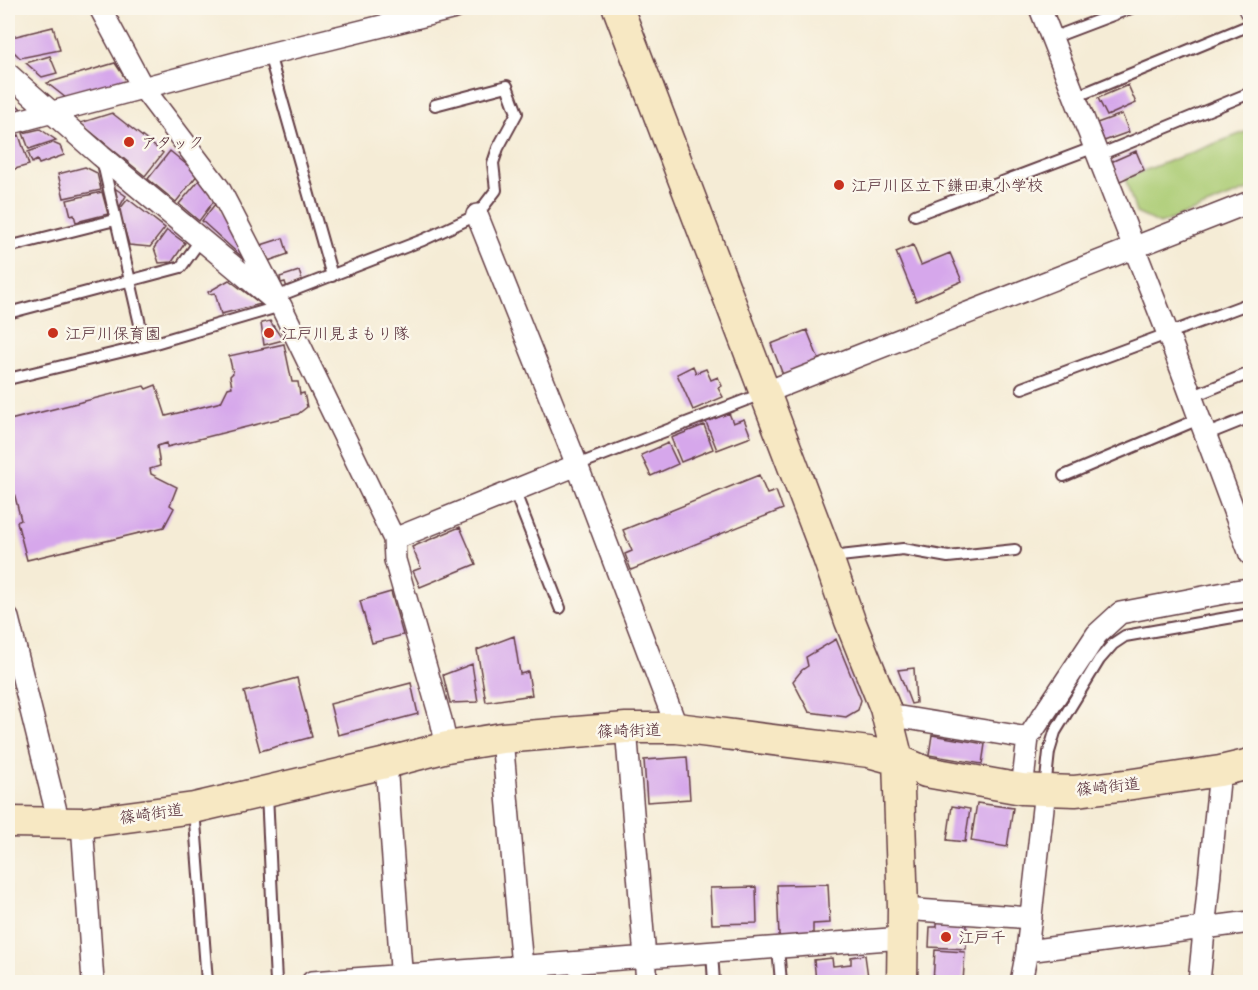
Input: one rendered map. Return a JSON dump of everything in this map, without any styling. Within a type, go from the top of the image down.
[{"type":"street","points":[[100,8],[143,88],[219,188],[278,301],[394,539],[395,560],[447,747]]},
{"type":"street","points":[[8,124],[269,54],[455,8]]},
{"type":"street","points":[[618,8],[850,621],[888,715],[898,760],[903,924],[902,982]]},
{"type":"street","points":[[1040,8],[1135,247],[1251,554]]},
{"type":"street","points":[[8,74],[101,156],[278,301]]},
{"type":"street","points":[[764,393],[1251,202]]},
{"type":"street","points":[[477,215],[577,465],[677,728]]},
{"type":"street","points":[[394,539],[577,465]]},
{"type":"street","points":[[1021,982],[1028,951],[1031,918],[1034,789],[1028,738],[1085,650],[1097,634],[1120,613],[1251,589]]},
{"type":"street","points":[[9,631],[71,823],[93,982]]},
{"type":"street","points":[[888,715],[1028,738]]},
{"type":"street","points":[[626,728],[647,982]]},
{"type":"street","name":"篠崎街道","points":[[8,822],[71,823],[194,808],[447,747],[502,738],[626,728],[677,728],[869,752],[898,760],[926,772],[1034,789],[1075,791],[1220,771],[1251,764]]},
{"type":"street","points":[[502,738],[522,967]]},
{"type":"street","points":[[386,763],[402,979]]},
{"type":"street","points":[[1199,982],[1220,771]]},
{"type":"street","points":[[312,982],[501,975],[522,967],[577,973],[645,957],[778,948],[903,924],[1031,918]]},
{"type":"street","points":[[1028,951],[1251,922]]},
{"type":"lane","points":[[1052,38],[1131,8]]},
{"type":"lane","points":[[1075,97],[1251,25]]},
{"type":"lane","points":[[269,54],[332,276]]},
{"type":"lane","points":[[8,380],[145,346],[278,301],[477,215],[496,190],[493,163],[498,148],[517,113],[507,86],[435,105]]},
{"type":"lane","points":[[915,215],[1097,151],[1251,93]]},
{"type":"lane","points":[[101,156],[145,346]]},
{"type":"lane","points":[[8,247],[115,220]]},
{"type":"lane","points":[[8,313],[181,267],[201,239]]},
{"type":"lane","points":[[1022,388],[1251,303]]},
{"type":"lane","points":[[1191,397],[1251,374]]},
{"type":"lane","points":[[577,465],[764,393]]},
{"type":"lane","points":[[1064,476],[1202,427],[1251,417]]},
{"type":"lane","points":[[514,490],[560,608]]},
{"type":"lane","points":[[828,558],[903,549],[948,557],[1015,550]]},
{"type":"lane","points":[[1034,789],[1055,732],[1099,660],[1113,644],[1125,636],[1251,614]]},
{"type":"lane","points":[[267,791],[276,982]]},
{"type":"lane","points":[[194,808],[207,982]]},
{"type":"lane","points":[[778,948],[781,982]]},
{"type":"lane","points":[[712,952],[714,982]]},
{"type":"green space","points":[[1250,130],[1250,189],[1160,224],[1136,213],[1125,178]]},
{"type":"building","points":[[53,27],[60,50],[20,58],[8,46],[8,38]]},
{"type":"building","points":[[50,56],[57,73],[42,77],[26,63]]},
{"type":"building","points":[[115,63],[127,81],[66,98],[47,83]]},
{"type":"building","points":[[1128,85],[1136,103],[1107,116],[1098,98]]},
{"type":"building","points":[[8,96],[22,110],[8,114]]},
{"type":"building","points":[[112,113],[163,153],[145,176],[80,123]]},
{"type":"building","points":[[1122,114],[1129,132],[1104,141],[1097,123]]},
{"type":"building","points":[[40,129],[56,140],[29,149],[23,133]]},
{"type":"building","points":[[19,135],[29,165],[8,171],[8,139]]},
{"type":"building","points":[[53,143],[60,146],[64,155],[39,164],[37,160],[32,163],[28,152]]},
{"type":"building","points":[[170,151],[198,174],[176,202],[148,179]]},
{"type":"building","points":[[1136,151],[1144,170],[1120,181],[1111,162]]},
{"type":"building","points":[[85,167],[97,173],[101,190],[64,198],[58,174]]},
{"type":"building","points":[[201,178],[214,201],[199,221],[179,204]]},
{"type":"building","points":[[116,189],[126,196],[119,208],[115,191]]},
{"type":"building","points":[[102,192],[108,214],[76,222],[74,215],[71,216],[67,200]]},
{"type":"building","points":[[128,199],[165,228],[150,247],[129,245],[119,210]]},
{"type":"building","points":[[215,204],[255,266],[253,267],[202,221]]},
{"type":"building","points":[[167,230],[185,243],[172,262],[159,263],[154,248]]},
{"type":"building","points":[[283,238],[288,254],[268,261],[258,246]]},
{"type":"building","points":[[913,245],[921,265],[950,253],[962,281],[916,301],[896,252]]},
{"type":"building","points":[[299,271],[303,283],[287,288],[285,282],[281,283],[280,277]]},
{"type":"building","points":[[229,280],[261,304],[221,314],[215,293],[209,294],[208,292]]},
{"type":"building","points":[[270,321],[283,340],[264,345],[261,323]]},
{"type":"building","points":[[807,330],[819,360],[783,375],[771,344]]},
{"type":"building","points":[[284,344],[292,382],[298,382],[300,394],[304,393],[307,407],[298,414],[167,447],[167,443],[157,446],[160,466],[150,469],[151,474],[177,487],[170,505],[174,508],[164,527],[27,560],[17,522],[21,520],[8,469],[8,424],[10,420],[144,386],[146,389],[156,385],[166,416],[221,402],[228,388],[232,387],[230,376],[233,373],[229,356]]},
{"type":"building","points":[[693,366],[696,373],[706,369],[711,380],[718,377],[722,386],[718,388],[723,397],[693,410],[677,374]]},
{"type":"building","points":[[729,413],[733,423],[744,419],[751,437],[717,450],[706,422]]},
{"type":"building","points":[[704,425],[713,449],[681,462],[671,438]]},
{"type":"building","points":[[668,443],[678,464],[651,476],[641,455]]},
{"type":"building","points":[[759,475],[767,494],[776,491],[783,509],[631,570],[625,554],[632,551],[623,530]]},
{"type":"building","points":[[460,527],[476,564],[420,587],[413,571],[421,568],[412,547]]},
{"type":"building","points":[[391,592],[403,635],[372,643],[360,601]]},
{"type":"building","points":[[514,636],[520,674],[528,672],[532,695],[486,702],[477,650]]},
{"type":"building","points":[[836,639],[861,700],[858,710],[846,717],[809,712],[793,681],[808,666],[806,657]]},
{"type":"building","points":[[472,664],[478,702],[450,703],[443,675]]},
{"type":"building","points":[[914,668],[916,703],[911,704],[898,670]]},
{"type":"building","points":[[297,678],[312,737],[260,751],[244,692]]},
{"type":"building","points":[[411,683],[418,714],[338,735],[330,704]]},
{"type":"building","points":[[932,735],[985,744],[982,764],[929,755]]},
{"type":"building","points":[[687,757],[690,799],[647,802],[644,760]]},
{"type":"building","points":[[977,803],[1013,808],[1007,847],[971,841]]},
{"type":"building","points":[[952,806],[970,809],[965,842],[947,840]]},
{"type":"building","points":[[828,884],[830,923],[813,924],[813,935],[779,937],[777,885]]},
{"type":"building","points":[[756,887],[757,923],[712,924],[710,888]]},
{"type":"building","points":[[937,922],[967,924],[966,949],[929,947],[930,927],[937,927]]},
{"type":"building","points":[[935,950],[965,952],[963,982],[933,982]]},
{"type":"building","points":[[865,955],[868,977],[816,982],[814,960],[832,958],[833,966],[851,964],[851,957]]},
{"type":"place","name":"アタック","points":[[129,142]]},
{"type":"place","name":"江戸川区立下鎌田東小学校","points":[[839,185]]},
{"type":"place","name":"江戸川保育園","points":[[53,333]]},
{"type":"place","name":"江戸川見まもり隊","points":[[269,333]]},
{"type":"place","name":"江戸千","points":[[946,937]]}]
